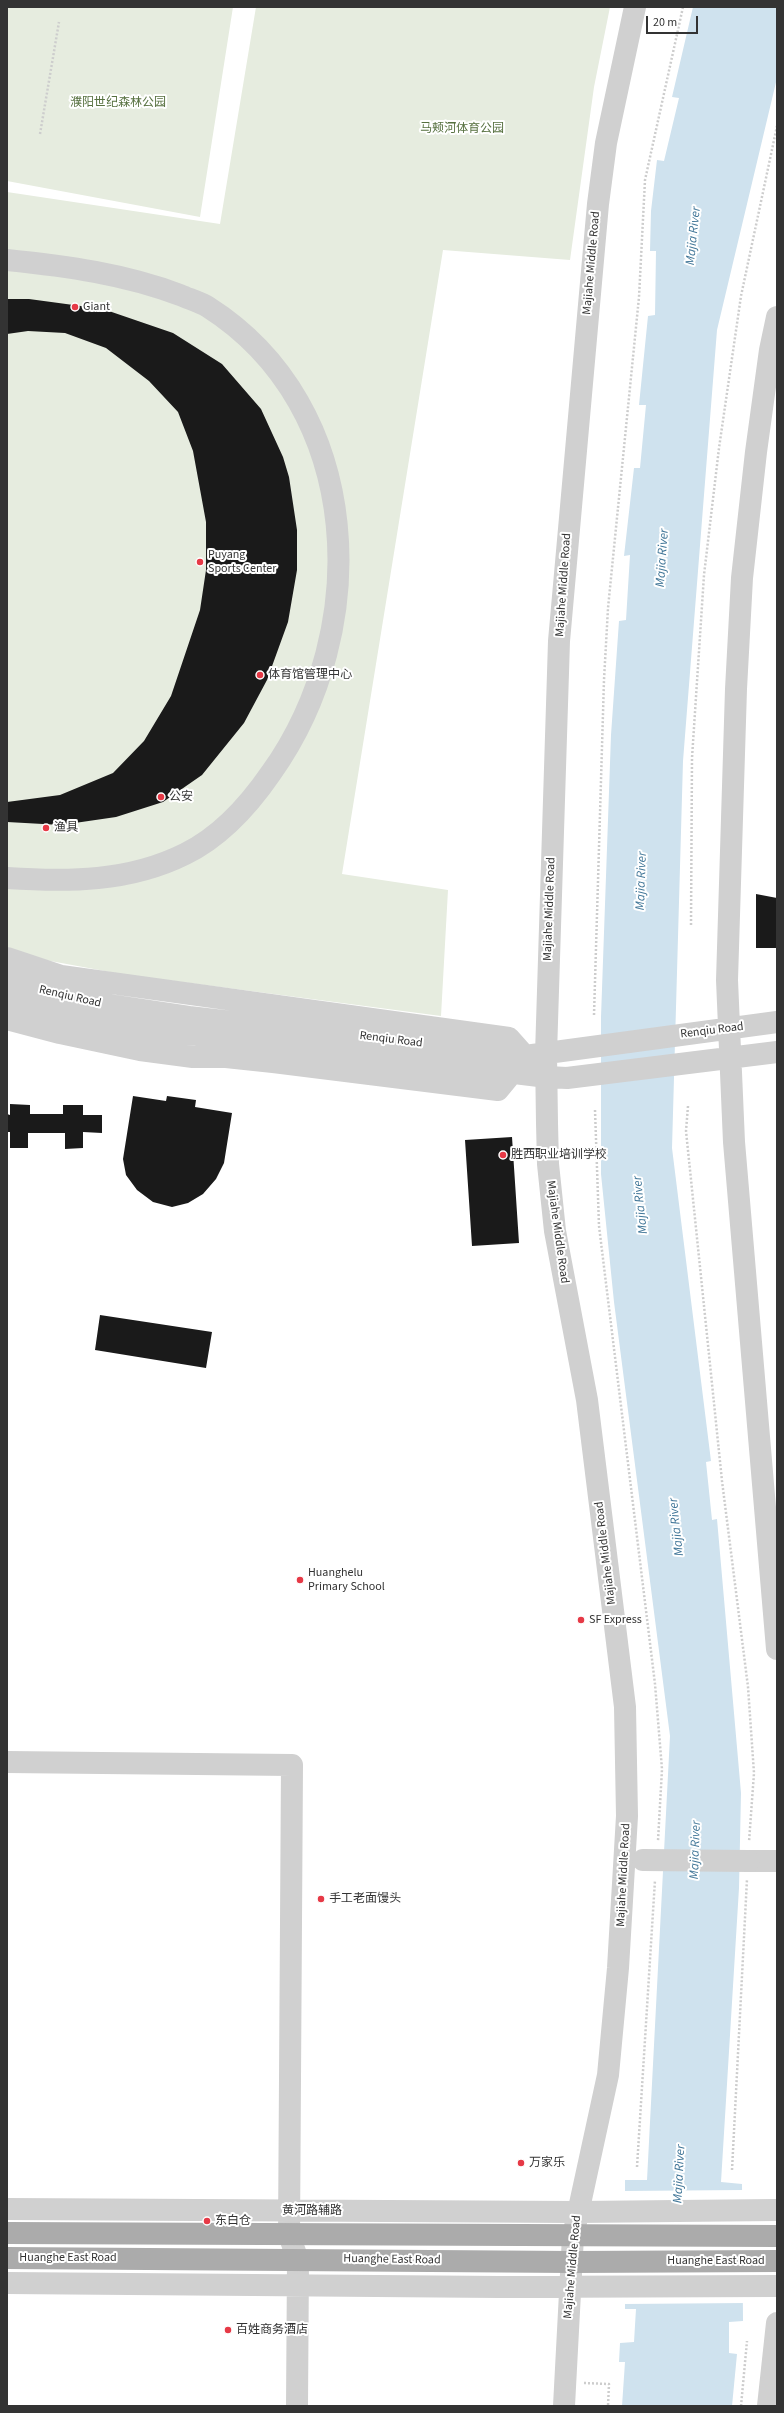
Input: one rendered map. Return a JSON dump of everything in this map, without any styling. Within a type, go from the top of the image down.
[{"type":"main road","name":"Huanghe East Road","points":[[7,2233],[777,2236]]},
{"type":"main road","name":"Huanghe East Road","points":[[7,2258],[572,2262],[777,2261]]},
{"type":"street","name":"Majiahe Middle Road","points":[[564,2406],[573,2236],[608,2075],[634,1860],[627,1816],[625,1707],[586,1400],[555,1231],[548,1164],[557,1078],[538,1058],[559,641],[566,547],[598,204],[606,143],[635,7]]},
{"type":"street","points":[[7,260],[94,271],[152,284],[206,305],[245,333],[276,366],[302,406],[324,456],[336,508],[339,559],[336,610],[325,661],[309,706],[288,751],[263,786],[228,824],[186,854],[141,872],[90,880],[7,878]]},
{"type":"street","points":[[777,316],[770,350],[757,444],[742,578],[736,689],[729,901],[728,1029],[734,1142],[777,1649]]},
{"type":"street","points":[[7,958],[61,976],[509,1038],[538,1058],[498,1090],[273,1062],[226,1057],[193,1057],[140,1050],[60,1033],[7,1019]]},
{"type":"street","name":"Renqiu Road","points":[[7,979],[50,994],[115,1006],[189,1017],[538,1058],[557,1078],[697,1063],[777,1052]]},
{"type":"street","name":"Renqiu Road","points":[[7,997],[39,1009],[111,1024],[186,1035],[261,1042],[538,1058],[694,1033],[777,1022]]},
{"type":"street","points":[[7,1762],[292,1765],[289,2235],[298,2260],[297,2406]]},
{"type":"street","points":[[634,1860],[777,1861]]},
{"type":"street","name":"黄河路辅路","points":[[7,2209],[577,2212],[777,2210]]},
{"type":"street","points":[[7,2283],[298,2286],[777,2286]]},
{"type":"street","points":[[768,2406],[777,2323]]},
{"type":"path","points":[[594,1015],[604,680],[608,608],[639,297],[645,180],[683,7]]},
{"type":"path","points":[[40,134],[59,22]]},
{"type":"path","points":[[691,926],[692,758],[704,575],[719,448],[741,296],[777,126]]},
{"type":"path","points":[[688,1106],[686,1131],[718,1441],[748,1687],[754,1773],[732,2170]]},
{"type":"path","points":[[741,2406],[747,2341]]},
{"type":"path","points":[[583,2383],[609,2384],[608,2406]]},
{"type":"green space","name":"濮阳世纪森林公园","points":[[7,7],[233,7],[200,217],[7,181]]},
{"type":"green space","name":"Puyang Sports Center","points":[[256,7],[610,7],[594,87],[570,260],[443,250],[342,874],[448,890],[441,1016],[121,974],[45,960],[7,947],[7,192],[220,224]]},
{"type":"water","name":"Majia River","points":[[693,7],[777,7],[777,78],[717,330],[683,761],[672,1148],[711,1461],[706,1462],[712,1520],[717,1519],[741,1793],[739,1888],[721,2182],[742,2184],[743,2321],[729,2322],[729,2353],[737,2354],[732,2406],[622,2406],[625,2362],[619,2362],[620,2343],[634,2342],[636,2309],[625,2309],[625,2180],[647,2180],[670,1736],[614,1302],[601,1174],[601,1017],[611,735],[619,621],[626,620],[630,555],[624,556],[634,468],[640,468],[646,405],[639,405],[648,316],[655,315],[656,251],[650,251],[651,211],[657,160],[664,161],[679,98],[672,97]]},
{"type":"pier","points":[[744,2190],[745,2303],[623,2304],[623,2191]]},
{"type":"building","points":[[7,299],[29,299],[103,309],[173,333],[222,364],[261,409],[283,457],[289,477],[297,530],[297,570],[288,622],[267,680],[244,723],[202,775],[163,802],[116,817],[61,825],[7,822],[7,802],[60,795],[113,773],[144,741],[171,696],[200,610],[206,570],[206,522],[193,451],[178,412],[149,381],[106,348],[65,333],[28,331],[7,334]]},
{"type":"building","points":[[756,894],[777,898],[777,948],[756,948]]},
{"type":"building","points":[[133,1096],[166,1101],[167,1096],[196,1100],[195,1107],[232,1113],[224,1163],[216,1179],[203,1194],[188,1203],[172,1207],[153,1202],[137,1190],[126,1175],[123,1159]]},
{"type":"building","points":[[10,1104],[30,1105],[30,1114],[63,1114],[63,1105],[83,1105],[83,1115],[102,1115],[102,1133],[83,1132],[83,1148],[65,1149],[65,1133],[28,1133],[28,1148],[10,1148],[10,1132],[7,1132],[7,1114],[10,1115]]},
{"type":"building","points":[[512,1137],[519,1243],[472,1246],[465,1140]]},
{"type":"building","points":[[100,1315],[212,1332],[206,1368],[95,1350]]},
{"type":"place","name":"Giant","points":[[75,307]]},
{"type":"place","name":"Puyang Sports Center","points":[[200,562]]},
{"type":"place","name":"体育馆管理中心","points":[[260,675]]},
{"type":"place","name":"公安","points":[[161,797]]},
{"type":"place","name":"渔具","points":[[46,828]]},
{"type":"place","name":"胜西职业培训学校","points":[[503,1155]]},
{"type":"place","name":"Huanghelu Primary School","points":[[300,1580]]},
{"type":"place","name":"SF Express","points":[[581,1620]]},
{"type":"place","name":"手工老面馒头","points":[[321,1899]]},
{"type":"place","name":"万家乐","points":[[521,2163]]},
{"type":"place","name":"东白仓","points":[[207,2221]]},
{"type":"place","name":"百姓商务酒店","points":[[228,2330]]},
{"type":"park label","name":"马颊河体育公园","points":[[462,129]]}]
